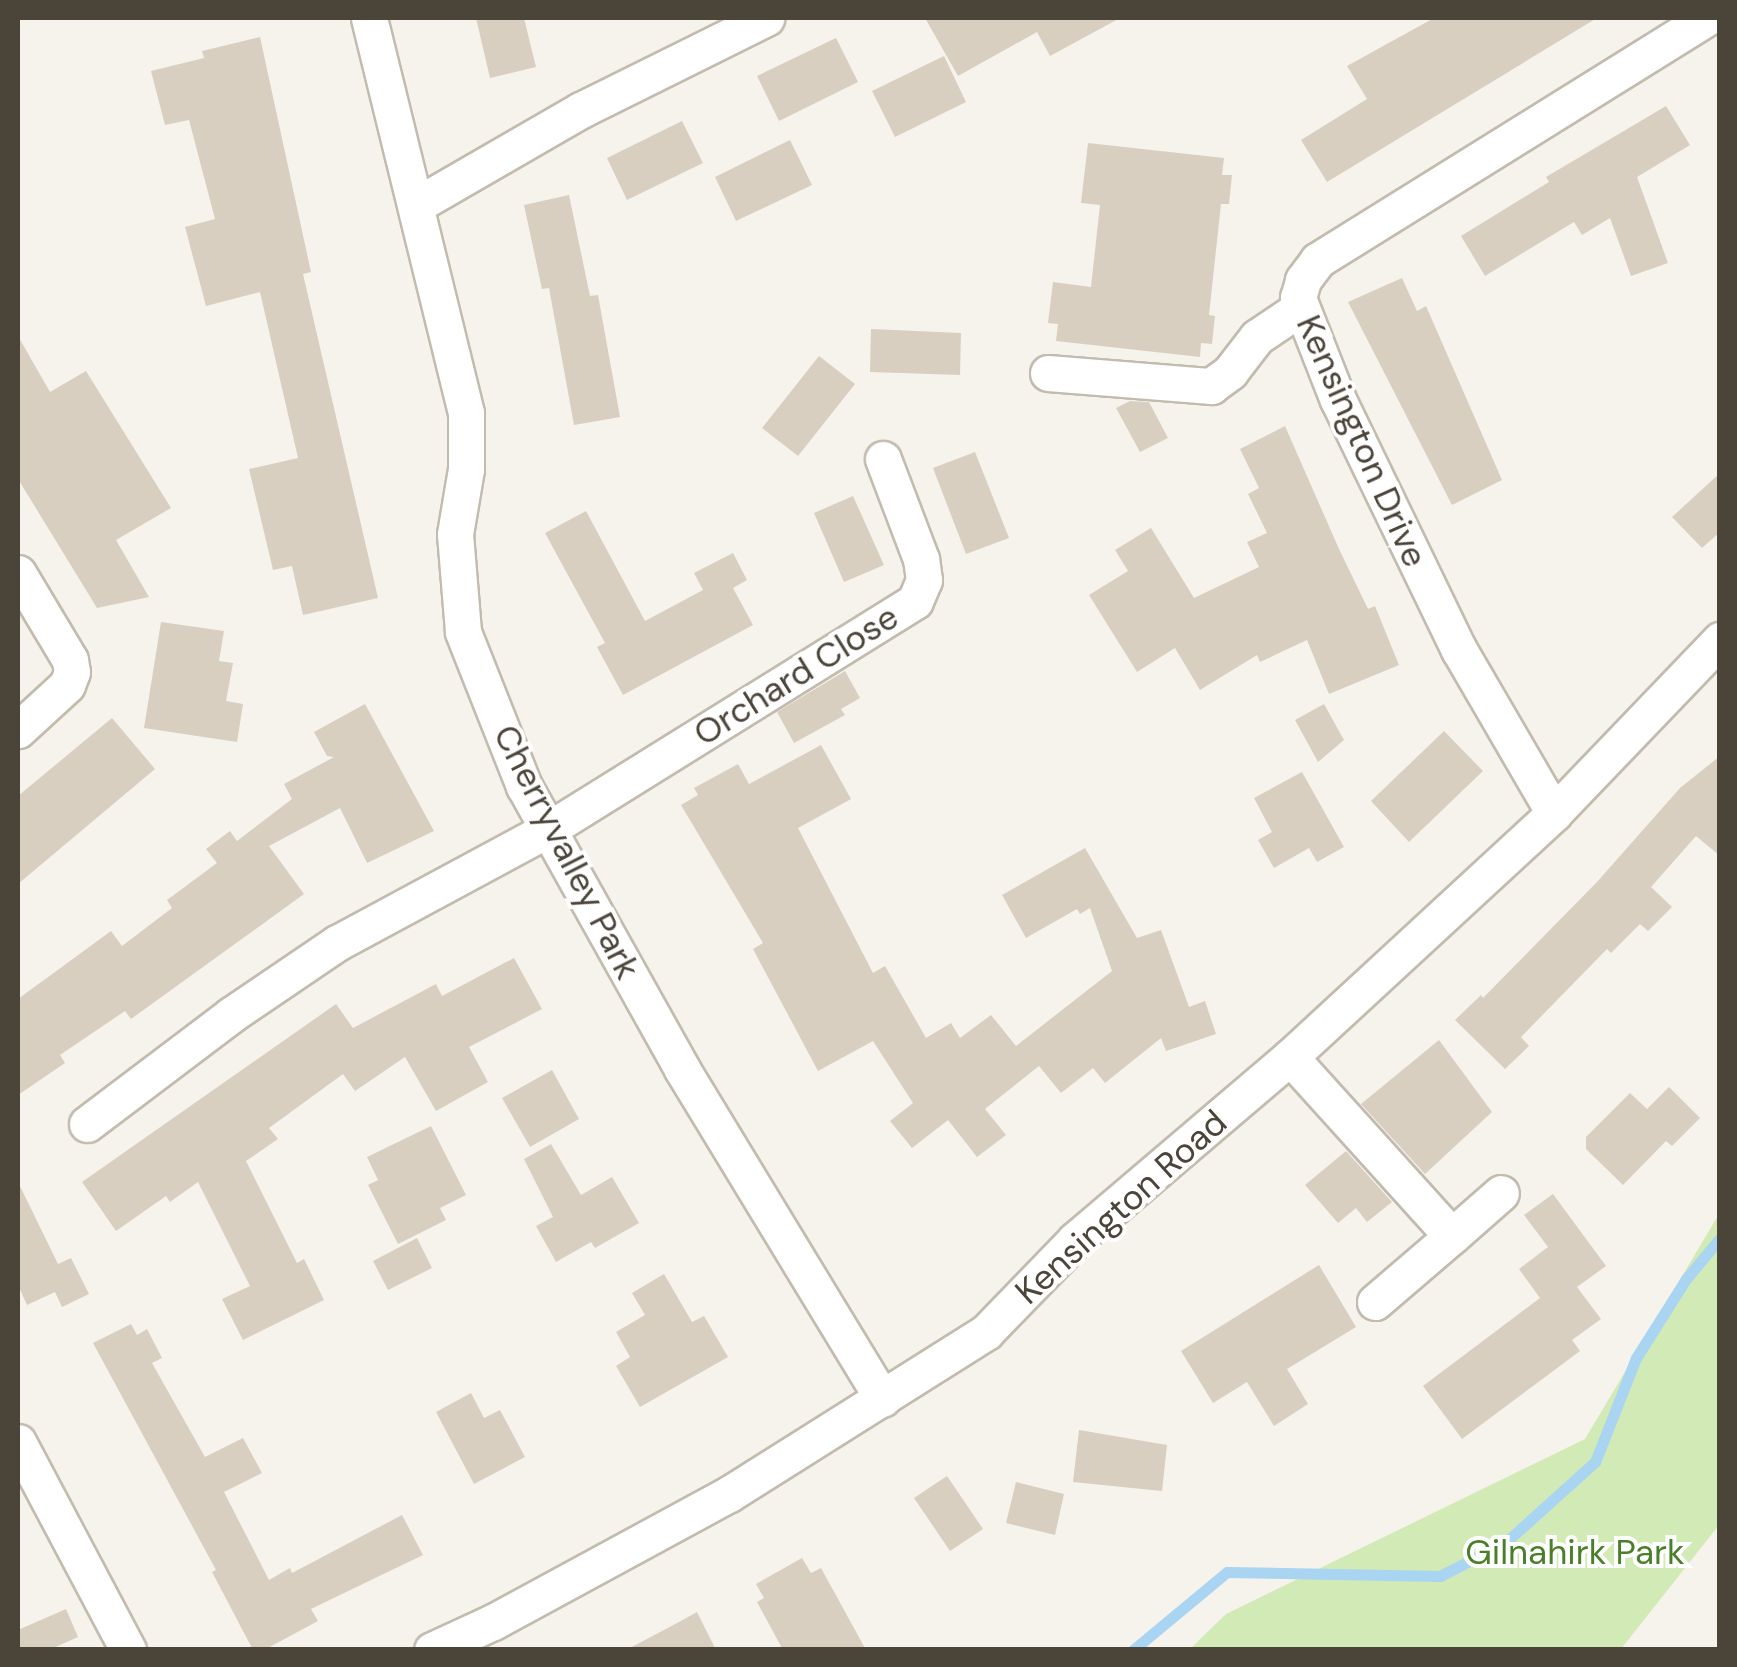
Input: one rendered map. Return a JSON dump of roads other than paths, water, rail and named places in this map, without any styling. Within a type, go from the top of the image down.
[{"type":"street","name":"Cherryvalley Park","points":[[369,18],[418,204],[466,413],[466,469],[455,534],[463,632],[524,786],[682,1069],[883,1399]]},
{"type":"street","points":[[418,204],[581,110],[766,18]]},
{"type":"street","name":"Kensington Drive","points":[[1554,814],[1458,650],[1338,400],[1300,308],[1303,280],[1318,260],[1707,18]]},
{"type":"street","points":[[1048,372],[1210,386],[1230,372],[1257,337],[1300,308]]},
{"type":"street","name":"Orchard Close","points":[[87,1124],[231,1015],[337,943],[549,829],[915,601],[924,580],[922,559],[884,459]]},
{"type":"street","points":[[18,574],[70,660],[72,672],[67,684],[18,730]]},
{"type":"street","name":"Kensington Road","points":[[432,1650],[648,1539],[883,1399],[986,1332],[1076,1240],[1290,1057],[1554,814],[1720,640]]},
{"type":"street","points":[[1290,1057],[1452,1236]]},
{"type":"street","points":[[1374,1302],[1501,1193]]},
{"type":"street","points":[[18,1442],[128,1650]]},
{"type":"waterway","points":[[1133,1650],[1227,1572],[1440,1576],[1506,1542],[1595,1462],[1636,1358],[1686,1279],[1720,1238]]},
{"type":"park label","name":"Gilnahirk Park","points":[[1575,1552]]}]
